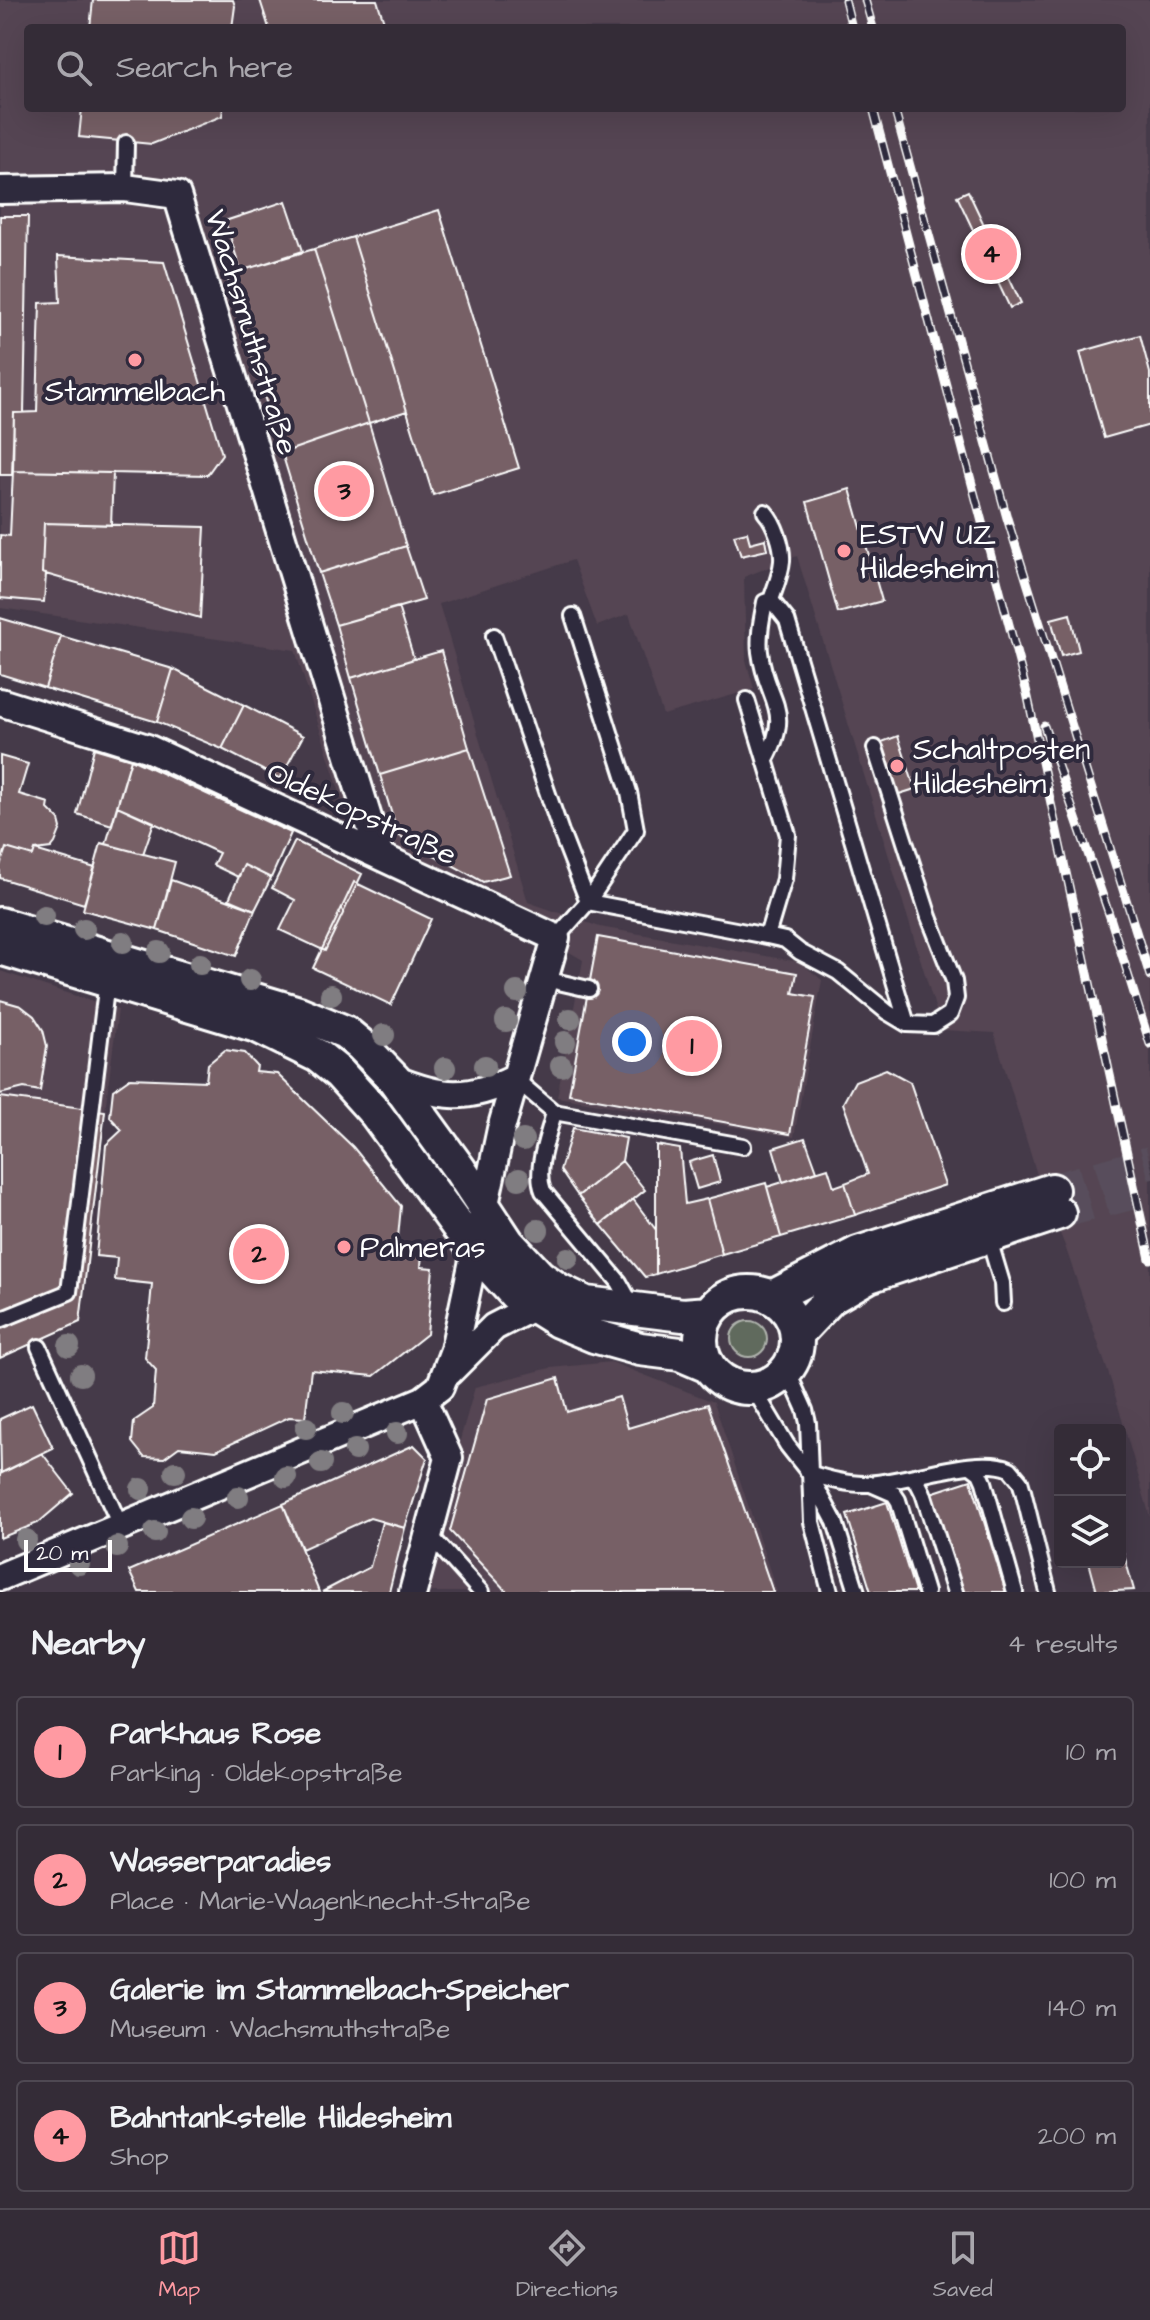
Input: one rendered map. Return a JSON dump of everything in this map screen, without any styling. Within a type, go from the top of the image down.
[{"type":"street","points":[[0,190],[125,188]]},
{"type":"street","name":"Wachsmuthstraße","points":[[125,188],[177,195],[379,854]]},
{"type":"street","name":"Oldekopstraße","points":[[0,702],[147,748],[556,938]]},
{"type":"street","points":[[0,924],[299,1013],[345,1032],[394,1079],[508,1243],[539,1276],[586,1303],[683,1315],[709,1313]]},
{"type":"street","points":[[447,1375],[514,1078],[556,938]]},
{"type":"street","points":[[0,948],[257,1026],[291,1040],[318,1056],[339,1073],[376,1114],[475,1250],[515,1294],[533,1307],[594,1336],[640,1349],[680,1354],[708,1366],[727,1383],[740,1388],[753,1388],[773,1382],[787,1370],[795,1355],[797,1334],[787,1310],[772,1297],[757,1292],[734,1293],[720,1301],[709,1313],[701,1333],[703,1356],[708,1366]]},
{"type":"street","points":[[394,1079],[442,1095],[489,1091],[514,1078]]},
{"type":"street","points":[[418,1173],[460,1170],[495,1158]]},
{"type":"street","points":[[772,1297],[858,1253],[1056,1202],[988,1235],[901,1263],[851,1285],[831,1298],[797,1334]]},
{"type":"street","points":[[475,1250],[486,1243],[508,1243]]},
{"type":"street","points":[[0,1577],[423,1400],[440,1387],[447,1375],[494,1327],[533,1307]]},
{"type":"street","points":[[413,1592],[449,1458],[423,1400]]},
{"type":"lane","points":[[125,188],[126,143]]},
{"type":"lane","points":[[765,512],[772,519],[782,562],[771,600]]},
{"type":"lane","points":[[766,759],[780,726],[761,654],[765,602],[771,600]]},
{"type":"lane","points":[[771,600],[787,620],[907,1024]]},
{"type":"lane","points":[[556,938],[588,902],[636,830],[629,792],[573,616]]},
{"type":"lane","points":[[494,636],[588,902]]},
{"type":"lane","points":[[747,700],[786,823],[789,848],[784,879],[767,936]]},
{"type":"lane","points":[[588,902],[785,940],[800,952],[838,972],[887,1012],[907,1024],[925,1026],[939,1023],[950,1014],[956,990],[929,917],[875,748]]},
{"type":"lane","points":[[0,1320],[69,1292],[107,981],[150,968]]},
{"type":"lane","points":[[545,979],[589,989]]},
{"type":"lane","points":[[514,1078],[554,1112],[743,1146]]},
{"type":"lane","points":[[554,1112],[539,1178],[543,1191],[619,1282],[635,1311]]},
{"type":"lane","points":[[988,1235],[1002,1283],[1003,1303]]},
{"type":"lane","points":[[39,1347],[120,1525]]},
{"type":"lane","points":[[787,1370],[805,1410],[813,1530],[830,1592]]},
{"type":"lane","points":[[753,1388],[787,1445],[809,1473],[835,1522],[857,1592]]},
{"type":"lane","points":[[809,1473],[836,1481],[870,1484],[997,1465],[1015,1474],[1023,1491],[1048,1592]]},
{"type":"lane","points":[[972,1467],[980,1473],[984,1482],[1015,1592]]},
{"type":"lane","points":[[910,1477],[918,1483],[923,1493],[955,1592]]},
{"type":"lane","points":[[870,1484],[894,1494],[898,1500],[926,1592]]},
{"type":"lane","points":[[428,1533],[481,1592]]},
{"type":"shaded area","points":[[0,0],[1150,0],[1150,1517],[1126,1424],[1123,1424],[1065,1246],[1037,1175],[994,1033],[942,1030],[797,556],[744,577],[746,660],[754,689],[663,715],[629,614],[597,626],[573,560],[439,604],[528,902],[600,927],[800,962],[822,980],[794,1137],[557,1097],[583,960],[350,825],[295,650],[0,608]]},
{"type":"shaded area","points":[[0,971],[118,1010],[105,1111],[0,1097]]},
{"type":"shaded area","points":[[611,1362],[714,1402],[777,1592],[417,1592],[475,1387],[550,1368]]},
{"type":"green space","points":[[749,1321],[762,1326],[767,1339],[762,1352],[749,1357],[736,1352],[731,1339],[736,1326]]},
{"type":"building","points":[[93,0],[233,0],[235,6],[233,24],[90,24]]},
{"type":"building","points":[[260,0],[377,0],[385,24],[268,24]]},
{"type":"building","points":[[82,112],[222,112],[222,116],[152,144],[79,137]]},
{"type":"building","points":[[968,191],[1021,303],[1010,308],[957,196]]},
{"type":"building","points":[[286,201],[303,251],[241,271],[225,221]]},
{"type":"building","points":[[439,210],[519,468],[433,495],[353,237]]},
{"type":"building","points":[[0,216],[28,216],[24,413],[14,413],[12,475],[0,475]]},
{"type":"building","points":[[353,237],[407,411],[369,423],[314,249]]},
{"type":"building","points":[[314,249],[369,423],[282,453],[226,275]]},
{"type":"building","points":[[58,256],[164,262],[222,454],[207,475],[13,471],[14,413],[37,412],[40,303],[60,302]]},
{"type":"building","points":[[1140,335],[1150,373],[1150,425],[1104,438],[1080,352]]},
{"type":"building","points":[[369,423],[406,546],[319,573],[282,453]]},
{"type":"building","points":[[13,471],[113,473],[111,525],[44,523],[44,602],[0,598],[0,535],[10,536]]},
{"type":"building","name":"ESTW UZ Hildesheim","points":[[850,489],[882,601],[838,613],[807,502]]},
{"type":"building","points":[[44,523],[205,527],[200,618],[42,573]]},
{"type":"building","points":[[747,532],[750,543],[765,539],[767,550],[741,556],[734,535]]},
{"type":"building","points":[[406,546],[424,600],[336,625],[319,573]]},
{"type":"building","points":[[398,607],[414,659],[351,678],[336,625]]},
{"type":"building","points":[[1070,614],[1079,651],[1061,656],[1051,619]]},
{"type":"building","points":[[0,618],[61,636],[45,688],[0,674]]},
{"type":"building","points":[[61,636],[173,669],[157,722],[45,688]]},
{"type":"building","points":[[441,651],[469,748],[380,775],[351,678]]},
{"type":"building","points":[[173,669],[244,705],[222,749],[157,722]]},
{"type":"building","points":[[244,705],[303,736],[280,779],[222,749]]},
{"type":"building","name":"Schaltposten Hildesheim","points":[[898,736],[915,789],[896,795],[879,743]]},
{"type":"building","points":[[94,748],[131,759],[112,825],[77,814]]},
{"type":"building","points":[[469,748],[510,875],[483,882],[398,835],[380,775]]},
{"type":"building","points":[[0,756],[28,764],[19,794],[49,803],[48,809],[59,820],[61,828],[51,848],[35,850],[33,856],[6,848],[0,866]]},
{"type":"building","points":[[131,759],[291,833],[271,878],[244,865],[238,877],[213,865],[219,853],[117,806]]},
{"type":"building","points":[[117,806],[154,822],[143,854],[106,844]]},
{"type":"building","points":[[295,841],[362,874],[325,951],[280,930],[295,900],[272,888]]},
{"type":"building","points":[[101,843],[175,862],[157,930],[83,910]]},
{"type":"building","points":[[6,848],[33,856],[35,850],[95,868],[84,904],[0,878]]},
{"type":"building","points":[[244,865],[271,878],[255,910],[229,899]]},
{"type":"building","points":[[171,880],[255,910],[236,956],[157,930]]},
{"type":"building","points":[[354,882],[431,919],[391,1005],[313,968]]},
{"type":"building","points":[[598,937],[797,973],[793,993],[815,997],[790,1134],[569,1094]]},
{"type":"building","points":[[0,1000],[21,1006],[34,1016],[43,1030],[47,1046],[40,1091],[24,1088],[0,1094]]},
{"type":"building","points":[[225,1050],[245,1053],[257,1066],[256,1072],[277,1074],[353,1147],[401,1206],[397,1248],[422,1251],[421,1267],[433,1268],[427,1334],[374,1376],[311,1370],[305,1418],[289,1417],[216,1451],[179,1447],[164,1458],[144,1457],[132,1442],[134,1421],[153,1408],[156,1370],[145,1358],[152,1284],[115,1280],[117,1258],[96,1256],[106,1145],[122,1130],[110,1117],[113,1090],[130,1078],[206,1081],[208,1064]]},
{"type":"building","points":[[886,1069],[910,1082],[945,1185],[855,1215],[845,1183],[868,1174],[843,1103],[855,1081]]},
{"type":"building","points":[[0,1097],[105,1111],[80,1322],[0,1358]]},
{"type":"building","points":[[573,1128],[626,1138],[622,1161],[578,1196],[560,1170]]},
{"type":"building","points":[[805,1138],[817,1171],[783,1182],[773,1148]]},
{"type":"building","points":[[656,1145],[680,1149],[685,1204],[707,1199],[722,1254],[656,1274]]},
{"type":"building","points":[[713,1155],[720,1182],[697,1189],[689,1162]]},
{"type":"building","points":[[622,1161],[645,1190],[601,1225],[578,1196]]},
{"type":"building","points":[[828,1168],[834,1187],[845,1183],[855,1215],[781,1237],[767,1187]]},
{"type":"building","points":[[766,1183],[781,1237],[722,1254],[707,1199]]},
{"type":"building","points":[[633,1199],[656,1230],[656,1274],[645,1277],[601,1225]]},
{"type":"building","points":[[558,1378],[567,1412],[619,1397],[628,1428],[708,1404],[773,1592],[507,1592],[450,1531],[487,1399]]},
{"type":"building","points":[[32,1404],[53,1448],[1,1473],[0,1419]]},
{"type":"building","points":[[414,1445],[427,1458],[405,1528],[370,1518],[302,1549],[283,1504]]},
{"type":"building","points":[[42,1453],[73,1493],[38,1523],[0,1538],[0,1474]]},
{"type":"building","points":[[971,1480],[1006,1592],[963,1592],[931,1493]]},
{"type":"building","points":[[887,1502],[915,1592],[871,1592],[847,1515]]},
{"type":"building","points":[[283,1504],[319,1592],[139,1592],[129,1571]]},
{"type":"building","points":[[382,1522],[405,1528],[389,1592],[322,1592],[370,1567]]},
{"type":"building","points":[[1126,1562],[1134,1590],[1097,1592],[1091,1568],[1126,1568]]},
{"type":"tunnel","points":[[1052,1190],[1150,1162]]},
{"type":"tunnel","points":[[1059,1213],[1150,1189]]},
{"type":"railway","points":[[845,0],[851,24]]},
{"type":"railway","points":[[865,0],[872,24]]},
{"type":"railway","points":[[874,112],[1027,693],[1150,1259]]},
{"type":"railway","points":[[895,112],[1007,518],[1150,976]]},
{"type":"railway","points":[[1044,726],[1150,1044]]},
{"type":"place","name":"Bahntankstelle Hildesheim","points":[[991,254]]},
{"type":"place","name":"Stammelbach","points":[[135,360]]},
{"type":"place","name":"Galerie im Stammelbach-Speicher","points":[[344,491]]},
{"type":"place","name":"ESTW UZ Hildesheim","points":[[844,551]]},
{"type":"place","name":"Schaltposten Hildesheim","points":[[897,766]]},
{"type":"place","name":"Parkhaus Rose","points":[[692,1046]]},
{"type":"place","name":"Palmeras","points":[[344,1247]]},
{"type":"place","name":"Wasserparadies","points":[[259,1254]]}]
